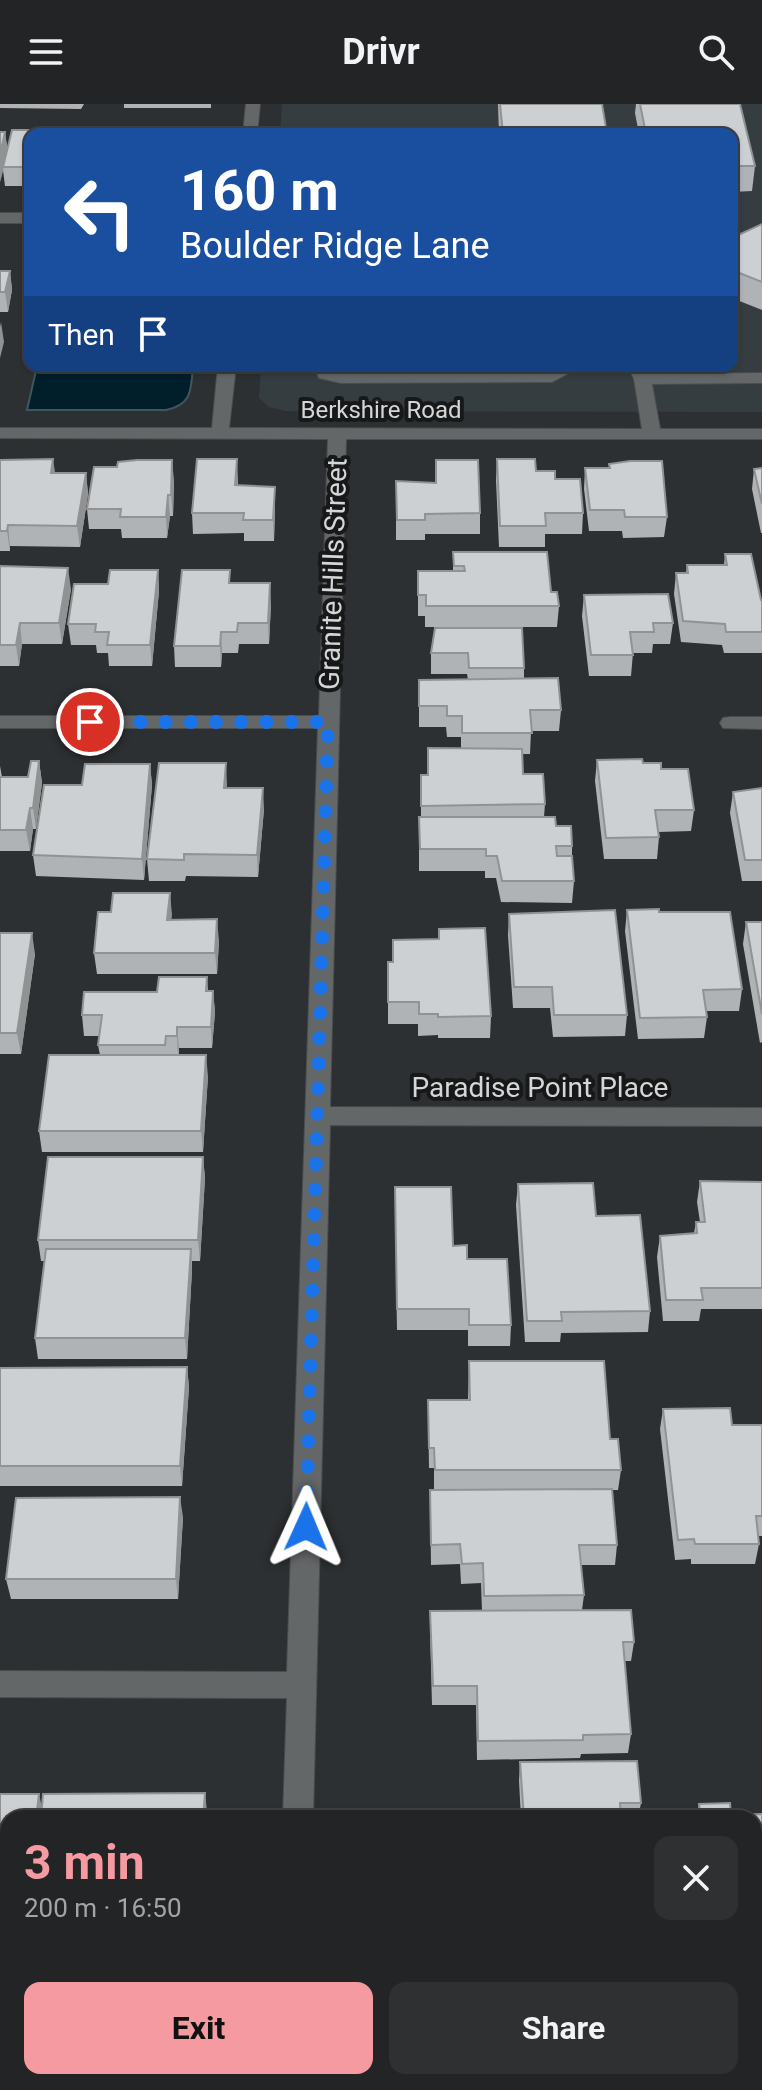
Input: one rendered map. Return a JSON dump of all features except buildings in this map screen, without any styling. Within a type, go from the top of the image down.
[{"type":"street","points":[[251,128],[253,104]]},
{"type":"street","points":[[0,218],[24,218]]},
{"type":"street","points":[[220,434],[226,372]]},
{"type":"street","points":[[324,372],[341,378],[552,377],[560,372]]},
{"type":"street","points":[[652,434],[640,373],[762,378]]},
{"type":"street","name":"Berkshire Road","points":[[0,433],[762,434]]},
{"type":"street","name":"Granite Hills Street","points":[[298,1810],[337,433]]},
{"type":"street","points":[[0,722],[328,722]]},
{"type":"street","points":[[730,723],[762,723]]},
{"type":"street","name":"Paradise Point Place","points":[[317,1116],[762,1117]]},
{"type":"street","points":[[0,1684],[301,1685]]},
{"type":"shaded area","points":[[282,104],[762,104],[762,412],[286,411],[269,407],[259,398],[261,372],[738,372],[738,128],[280,128]]},
{"type":"water","points":[[36,372],[192,372],[188,395],[175,408],[27,410]]},
{"type":"route","points":[[90,722],[328,722],[306,1527]]}]
